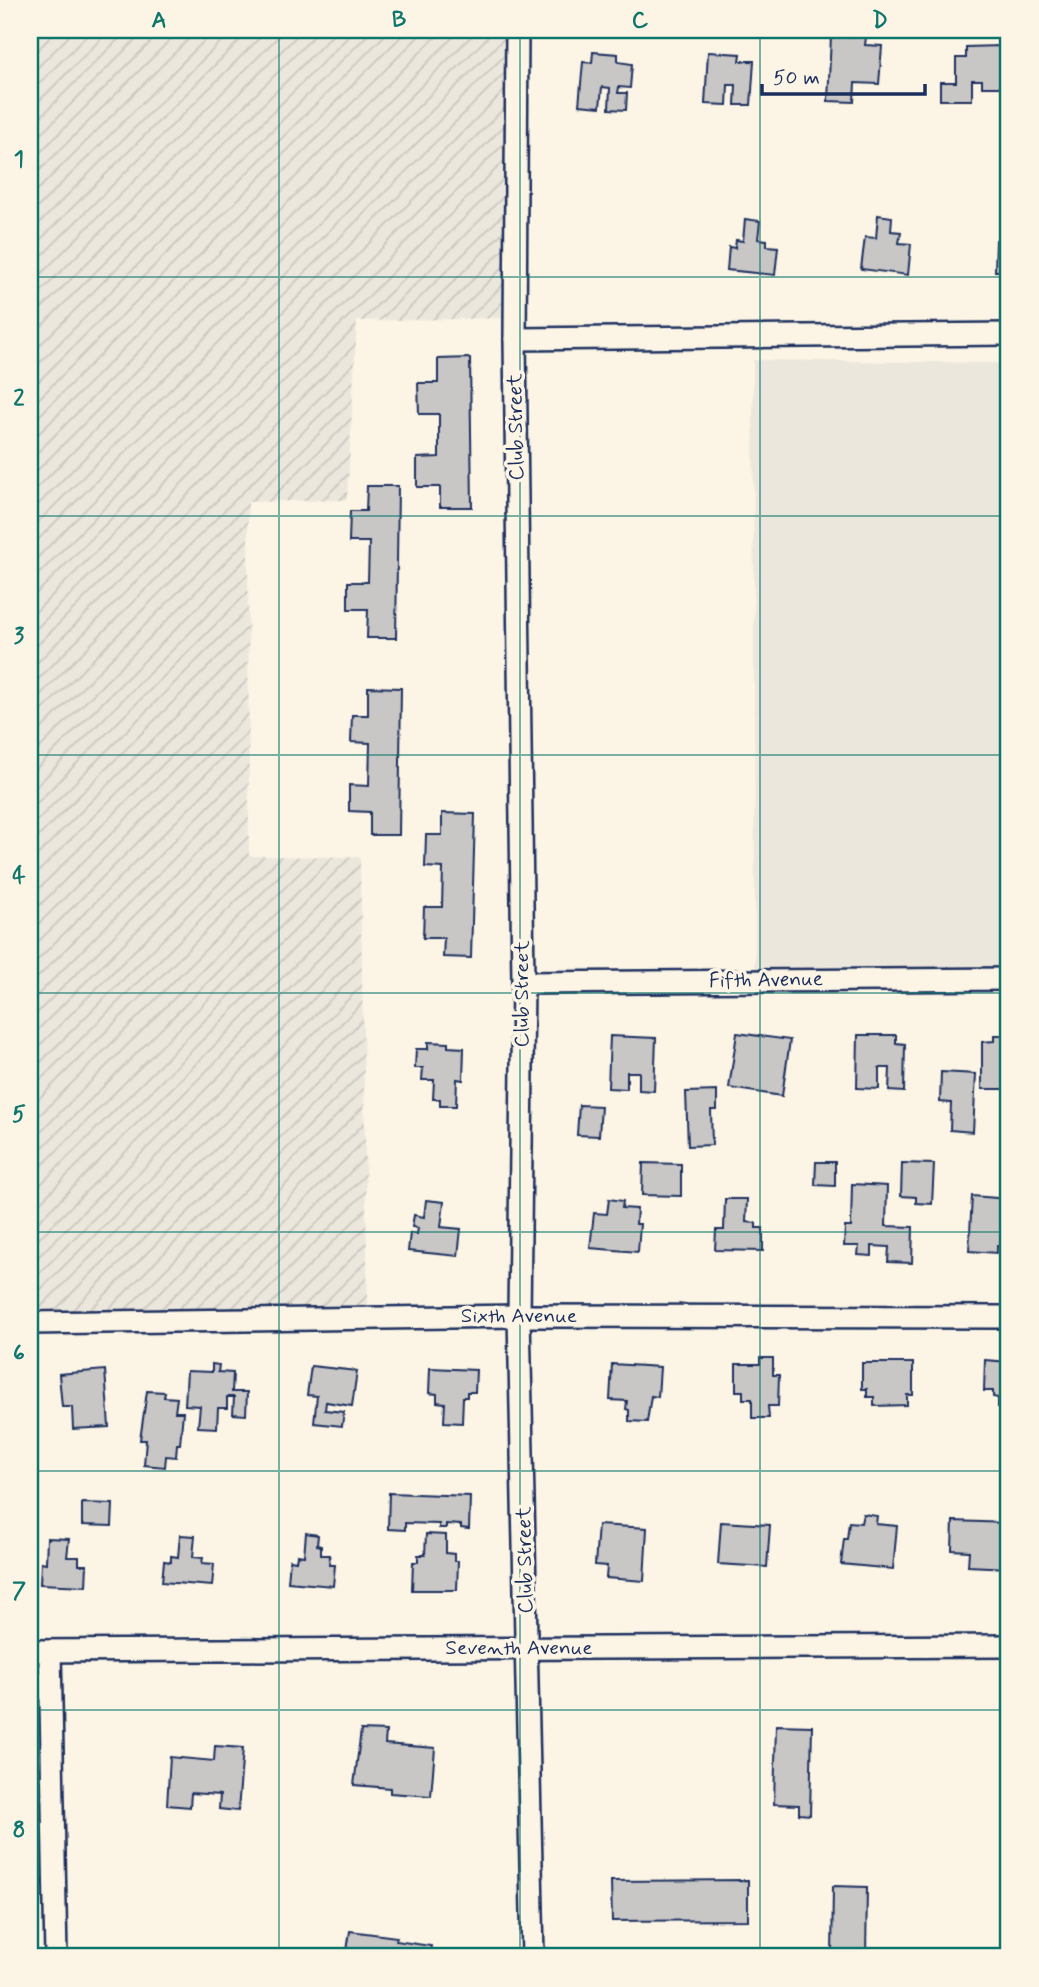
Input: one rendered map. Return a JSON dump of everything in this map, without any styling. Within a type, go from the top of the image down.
[{"type":"street","name":"Club Street","points":[[517,30],[515,339],[523,983],[519,1316],[533,1957]]},
{"type":"street","points":[[515,339],[1009,334]]},
{"type":"street","name":"Fifth Avenue","points":[[523,983],[1009,979]]},
{"type":"street","name":"Sixth Avenue","points":[[30,1323],[519,1316],[1009,1317]]},
{"type":"street","name":"Seventh Avenue","points":[[40,1651],[1009,1646]]},
{"type":"street","points":[[40,1651],[56,1957]]},
{"type":"shaded area","points":[[30,30],[506,30],[507,318],[357,321],[347,500],[248,502],[249,856],[360,857],[368,1316],[30,1322]]},
{"type":"shaded area","points":[[753,360],[1009,363],[1009,971],[755,972]]},
{"type":"building","points":[[831,36],[866,37],[865,45],[882,46],[879,84],[855,83],[854,102],[828,101]]},
{"type":"building","points":[[1000,46],[1001,87],[982,87],[982,80],[972,80],[972,100],[940,100],[940,82],[956,82],[956,58],[966,58],[966,47]]},
{"type":"building","points":[[593,52],[618,54],[618,62],[632,64],[630,88],[619,87],[618,93],[627,93],[626,110],[609,109],[610,88],[602,87],[600,107],[579,105],[583,62],[592,63]]},
{"type":"building","points":[[708,52],[741,54],[740,61],[754,61],[751,105],[735,105],[736,85],[728,85],[727,105],[705,104]]},
{"type":"building","points":[[878,215],[892,217],[891,231],[901,232],[899,243],[911,244],[908,275],[861,269],[865,237],[876,238]]},
{"type":"building","points":[[745,219],[760,221],[758,239],[767,240],[767,246],[778,247],[775,275],[727,270],[729,247],[735,248],[736,240],[743,241]]},
{"type":"building","points":[[1003,233],[1009,233],[1009,271],[995,271],[996,240],[1003,240]]},
{"type":"building","points":[[470,358],[472,507],[440,507],[440,487],[417,487],[417,458],[439,457],[439,414],[419,414],[418,383],[438,383],[438,359]]},
{"type":"building","points":[[367,486],[398,486],[396,638],[367,638],[368,609],[348,609],[348,582],[368,582],[369,542],[349,542],[350,511],[366,511]]},
{"type":"building","points":[[368,687],[401,688],[399,835],[370,835],[370,812],[349,811],[349,785],[369,786],[370,743],[351,742],[352,715],[368,715]]},
{"type":"building","points":[[442,813],[475,814],[471,958],[443,957],[444,938],[423,938],[424,907],[442,907],[443,868],[425,867],[426,835],[442,835]]},
{"type":"building","points":[[737,1033],[790,1040],[782,1096],[729,1088]]},
{"type":"building","points":[[858,1035],[896,1035],[896,1043],[905,1044],[904,1092],[889,1091],[890,1068],[879,1068],[879,1089],[857,1088]]},
{"type":"building","points":[[994,1035],[1009,1035],[1009,1089],[982,1089],[982,1042],[994,1041]]},
{"type":"building","points":[[610,1036],[656,1038],[654,1091],[639,1090],[639,1072],[627,1072],[627,1089],[608,1088]]},
{"type":"building","points":[[428,1042],[448,1043],[448,1047],[464,1048],[463,1080],[457,1079],[456,1106],[440,1106],[440,1099],[433,1099],[434,1080],[422,1080],[423,1068],[415,1068],[416,1049],[428,1049]]},
{"type":"building","points":[[941,1072],[976,1074],[973,1132],[950,1130],[951,1103],[940,1102]]},
{"type":"building","points":[[717,1091],[717,1110],[711,1110],[712,1145],[688,1146],[686,1092]]},
{"type":"building","points":[[579,1105],[601,1106],[599,1136],[577,1135]]},
{"type":"building","points":[[816,1162],[835,1162],[835,1186],[815,1185]]},
{"type":"building","points":[[643,1163],[681,1164],[681,1196],[642,1195]]},
{"type":"building","points":[[902,1163],[934,1164],[932,1204],[916,1203],[916,1197],[901,1196]]},
{"type":"building","points":[[852,1184],[887,1186],[886,1226],[913,1227],[912,1263],[888,1262],[889,1247],[872,1246],[872,1256],[858,1255],[859,1246],[844,1246],[845,1227],[851,1227]]},
{"type":"building","points":[[972,1196],[1009,1199],[1009,1247],[997,1246],[997,1253],[969,1251]]},
{"type":"building","points":[[609,1199],[623,1201],[622,1208],[637,1209],[636,1224],[640,1224],[638,1252],[590,1248],[594,1213],[607,1214]]},
{"type":"building","points":[[725,1199],[747,1199],[746,1222],[756,1223],[756,1228],[763,1228],[763,1251],[715,1250],[716,1230],[724,1230]]},
{"type":"building","points":[[426,1200],[444,1202],[441,1227],[461,1229],[458,1256],[408,1251],[410,1233],[417,1234],[418,1228],[412,1227],[414,1215],[424,1217]]},
{"type":"building","points":[[760,1358],[773,1358],[773,1375],[779,1375],[778,1406],[768,1406],[769,1418],[752,1418],[752,1399],[743,1399],[743,1391],[736,1391],[736,1364],[760,1364]]},
{"type":"building","points":[[985,1360],[1009,1362],[1009,1412],[1002,1412],[1002,1407],[998,1407],[998,1398],[993,1397],[993,1391],[984,1391]]},
{"type":"building","points":[[862,1363],[913,1363],[913,1395],[907,1395],[907,1405],[874,1406],[874,1397],[867,1397],[867,1389],[862,1389]]},
{"type":"building","points":[[212,1364],[219,1365],[218,1372],[233,1373],[232,1392],[247,1392],[246,1415],[233,1414],[234,1397],[227,1397],[227,1408],[218,1408],[217,1428],[198,1427],[200,1406],[185,1405],[187,1371],[212,1372]]},
{"type":"building","points":[[612,1364],[660,1367],[658,1397],[651,1396],[647,1422],[629,1421],[627,1401],[610,1400]]},
{"type":"building","points":[[311,1366],[357,1371],[352,1406],[326,1402],[325,1410],[344,1412],[342,1426],[314,1423],[317,1396],[307,1395]]},
{"type":"building","points":[[430,1368],[476,1370],[475,1392],[467,1392],[467,1397],[463,1397],[462,1423],[444,1422],[445,1403],[437,1402],[437,1394],[429,1393]]},
{"type":"building","points":[[105,1370],[109,1427],[73,1429],[72,1407],[62,1407],[59,1374]]},
{"type":"building","points":[[147,1391],[165,1392],[164,1397],[177,1398],[175,1412],[183,1412],[176,1457],[166,1456],[165,1467],[144,1465],[146,1440],[140,1440]]},
{"type":"building","points":[[389,1493],[470,1496],[469,1529],[461,1528],[461,1525],[446,1524],[446,1528],[439,1528],[439,1524],[405,1523],[405,1530],[388,1529]]},
{"type":"building","points":[[82,1503],[113,1504],[112,1526],[82,1525]]},
{"type":"building","points":[[863,1514],[877,1516],[876,1524],[897,1526],[893,1569],[841,1564],[849,1522],[861,1523]]},
{"type":"building","points":[[953,1521],[1009,1523],[1009,1568],[968,1566],[969,1551],[952,1550]]},
{"type":"building","points":[[721,1522],[770,1525],[767,1567],[718,1564]]},
{"type":"building","points":[[598,1525],[647,1528],[644,1581],[606,1578],[607,1566],[595,1565]]},
{"type":"building","points":[[306,1533],[318,1535],[317,1545],[321,1546],[321,1555],[330,1555],[329,1565],[335,1565],[333,1586],[288,1582],[290,1560],[296,1561],[297,1555],[304,1556]]},
{"type":"building","points":[[426,1534],[446,1535],[446,1553],[454,1554],[454,1561],[458,1561],[457,1590],[412,1590],[413,1562],[418,1562],[418,1555],[425,1555]]},
{"type":"building","points":[[180,1535],[195,1536],[193,1557],[203,1558],[202,1563],[214,1564],[212,1586],[162,1582],[164,1561],[171,1562],[171,1556],[178,1557]]},
{"type":"building","points":[[47,1538],[69,1539],[67,1557],[79,1557],[79,1565],[87,1565],[86,1586],[40,1584],[41,1562],[46,1563]]},
{"type":"building","points":[[776,1725],[812,1726],[810,1815],[799,1814],[799,1805],[774,1804]]},
{"type":"building","points":[[361,1730],[386,1731],[385,1744],[435,1748],[431,1796],[390,1793],[390,1788],[354,1785]]},
{"type":"building","points":[[215,1746],[243,1748],[238,1811],[219,1809],[220,1795],[191,1793],[190,1807],[167,1805],[170,1757],[214,1761]]},
{"type":"building","points":[[748,1880],[748,1920],[612,1921],[611,1881]]},
{"type":"building","points":[[833,1886],[867,1887],[866,1957],[832,1957]]},
{"type":"building","points":[[350,1931],[397,1937],[396,1941],[431,1946],[430,1957],[346,1957]]},
{"type":"building","points":[[223,1955],[223,1957],[169,1957]]}]
